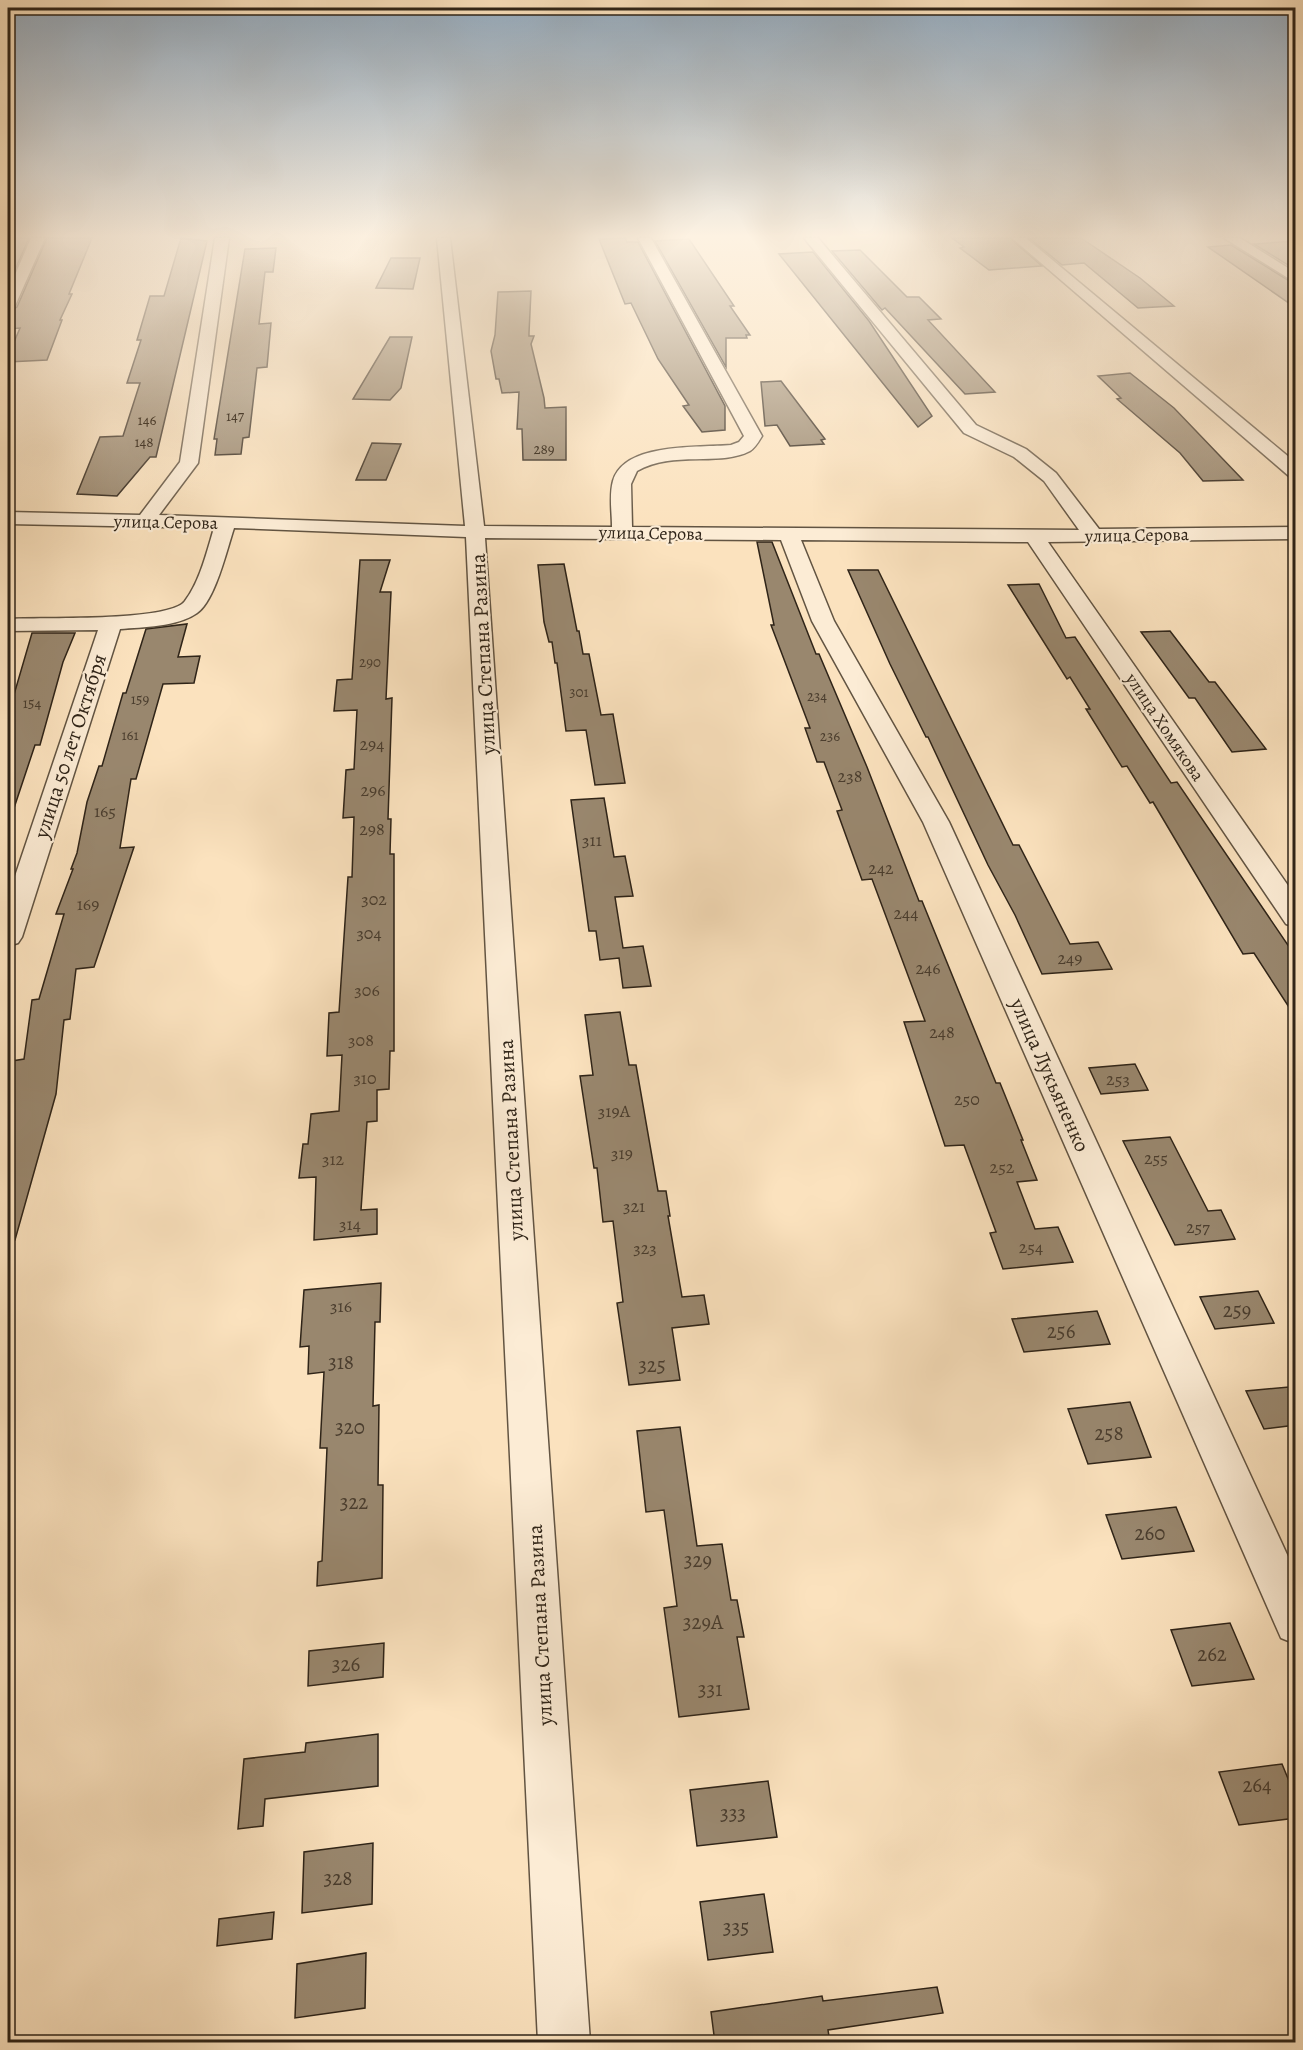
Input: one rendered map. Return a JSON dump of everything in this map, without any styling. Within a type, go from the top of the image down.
[{"type":"street","points":[[144,522],[189,463],[208,334]]},
{"type":"street","name":"улица Степана Разина","points":[[454,334],[475,532],[564,2043]]},
{"type":"street","points":[[622,533],[623,477],[631,466],[648,458],[731,451],[746,446],[753,436],[697,334]]},
{"type":"street","points":[[891,334],[970,429],[1020,453],[1050,477],[1094,536]]},
{"type":"street","points":[[1131,334],[1296,473]]},
{"type":"street","name":"улица Серова","points":[[8,518],[226,522],[475,532],[1034,536],[1296,533]]},
{"type":"street","points":[[8,625],[111,622],[168,617],[191,608],[226,522]]},
{"type":"street","name":"улица Лукьяненко","points":[[789,535],[823,621],[936,822],[1296,1623]]},
{"type":"street","name":"улица Хомякова","points":[[1034,536],[1296,918]]},
{"type":"street","name":"улица 50 лет Октября","points":[[8,938],[111,622]]},
{"type":"building","points":[[18,334],[57,334],[47,360],[8,362],[8,356]]},
{"type":"building","points":[[139,334],[185,334],[156,457],[150,457],[117,496],[77,494],[100,437],[123,436],[140,383],[127,383],[141,340],[137,340]]},
{"type":"building","points":[[231,334],[270,334],[267,367],[257,368],[249,437],[243,438],[241,454],[215,455],[217,439],[214,439]]},
{"type":"building","points":[[529,334],[529,336],[534,336],[531,344],[545,408],[566,407],[566,460],[523,460],[522,429],[517,429],[519,392],[502,393],[499,379],[496,379],[491,351],[495,335]]},
{"type":"building","points":[[646,334],[687,334],[725,406],[725,430],[702,432],[683,406],[689,405],[658,359]]},
{"type":"building","points":[[707,334],[749,334],[746,335],[747,338],[726,338],[726,367]]},
{"type":"building","points":[[843,334],[877,334],[932,416],[918,427]]},
{"type":"building","points":[[909,334],[941,334],[995,392],[965,394]]},
{"type":"building","points":[[390,337],[412,337],[401,388],[390,400],[353,399]]},
{"type":"building","points":[[1130,373],[1174,408],[1243,480],[1203,481],[1180,453],[1117,399],[1121,398],[1098,376]]},
{"type":"building","points":[[781,381],[825,439],[821,440],[824,444],[790,446],[777,425],[765,426],[761,382]]},
{"type":"building","points":[[372,443],[401,444],[386,480],[356,480]]},
{"type":"building","points":[[757,542],[772,542],[816,654],[819,654],[867,767],[919,901],[922,901],[996,1083],[1000,1083],[1037,1180],[1017,1182],[1035,1229],[1058,1227],[1073,1262],[1003,1269],[990,1233],[996,1232],[964,1145],[945,1146],[904,1022],[925,1021],[872,879],[862,880],[837,811],[842,810],[824,762],[817,762],[805,728],[810,728],[771,625],[774,625]]},
{"type":"building","points":[[360,560],[390,560],[380,592],[391,592],[386,699],[392,698],[388,819],[391,819],[390,854],[394,854],[394,1051],[390,1051],[389,1089],[377,1090],[377,1121],[367,1122],[361,1210],[377,1209],[377,1234],[314,1240],[316,1177],[299,1178],[303,1144],[308,1144],[311,1114],[339,1111],[342,1055],[327,1056],[329,1013],[339,1012],[348,877],[352,877],[354,817],[343,818],[346,770],[354,769],[357,710],[334,711],[337,680],[352,679]]},
{"type":"building","points":[[564,564],[577,631],[579,631],[583,654],[589,654],[601,715],[613,714],[625,783],[595,785],[586,730],[566,731],[557,663],[555,663],[552,642],[549,642],[544,622],[538,565]]},
{"type":"building","points":[[848,570],[878,570],[1013,845],[1019,845],[1070,944],[1098,942],[1112,969],[1042,974],[928,737],[890,664]]},
{"type":"building","points":[[1039,584],[1066,638],[1075,637],[1171,783],[1177,782],[1296,957],[1296,1018],[1254,953],[1243,954],[1153,802],[1150,803],[1127,766],[1122,767],[1086,709],[1090,709],[1070,677],[1067,679],[1008,585]]},
{"type":"building","points":[[187,624],[178,657],[200,656],[194,683],[163,684],[136,779],[131,779],[120,848],[134,847],[94,967],[76,969],[70,1019],[64,1020],[56,1094],[15,1240],[8,1239],[8,1095],[12,1061],[24,1059],[32,1000],[39,999],[64,914],[56,914],[73,869],[71,869],[77,853],[87,802],[99,766],[102,766],[123,693],[126,693],[146,629]]},
{"type":"building","points":[[1170,631],[1209,682],[1215,682],[1266,749],[1232,752],[1195,698],[1189,698],[1141,632]]},
{"type":"building","points":[[32,633],[75,633],[63,662],[40,745],[35,745],[12,814],[8,813],[8,715]]},
{"type":"building","points":[[604,798],[614,857],[625,856],[633,896],[615,897],[623,948],[643,946],[651,986],[623,988],[619,958],[600,960],[596,931],[589,931],[571,800]]},
{"type":"building","points":[[620,1012],[629,1065],[636,1065],[658,1191],[666,1191],[682,1297],[704,1295],[709,1324],[672,1328],[680,1380],[629,1385],[617,1303],[623,1302],[613,1221],[603,1222],[597,1168],[594,1168],[580,1076],[593,1075],[585,1015]]},
{"type":"building","points":[[1135,1064],[1148,1090],[1101,1094],[1089,1068]]},
{"type":"building","points":[[1170,1137],[1208,1211],[1221,1210],[1235,1239],[1175,1245],[1123,1141]]},
{"type":"building","points":[[381,1283],[380,1322],[375,1322],[373,1406],[379,1405],[378,1485],[383,1485],[382,1578],[317,1586],[318,1562],[322,1561],[327,1448],[320,1448],[324,1372],[308,1374],[309,1346],[300,1347],[304,1290]]},
{"type":"building","points":[[1258,1291],[1274,1323],[1215,1329],[1200,1297]]},
{"type":"building","points":[[1097,1311],[1110,1344],[1024,1352],[1012,1319]]},
{"type":"building","points":[[1289,1387],[1296,1400],[1296,1425],[1264,1429],[1246,1391]]},
{"type":"building","points":[[1130,1402],[1151,1457],[1088,1464],[1068,1409]]},
{"type":"building","points":[[680,1427],[697,1546],[722,1544],[731,1600],[737,1600],[744,1637],[737,1637],[749,1709],[679,1717],[664,1608],[677,1606],[664,1510],[646,1512],[637,1431]]},
{"type":"building","points":[[1176,1507],[1194,1551],[1122,1559],[1106,1515]]},
{"type":"building","points":[[1230,1623],[1254,1679],[1192,1686],[1171,1630]]},
{"type":"building","points":[[384,1643],[383,1677],[308,1686],[309,1651]]},
{"type":"building","points":[[378,1734],[378,1786],[265,1799],[263,1826],[238,1829],[244,1759],[305,1752],[306,1743]]},
{"type":"building","points":[[1282,1764],[1296,1798],[1296,1818],[1239,1825],[1219,1772]]},
{"type":"building","points":[[768,1781],[777,1837],[697,1846],[690,1790]]},
{"type":"building","points":[[373,1843],[372,1904],[302,1913],[304,1852]]},
{"type":"building","points":[[764,1894],[773,1952],[708,1960],[700,1902]]},
{"type":"building","points":[[274,1912],[272,1939],[217,1946],[219,1919]]},
{"type":"building","points":[[366,1953],[365,2008],[295,2018],[297,1964]]},
{"type":"building","points":[[937,1987],[943,2013],[828,2030],[830,2043],[715,2043],[711,2012],[822,1996],[823,2001]]}]
